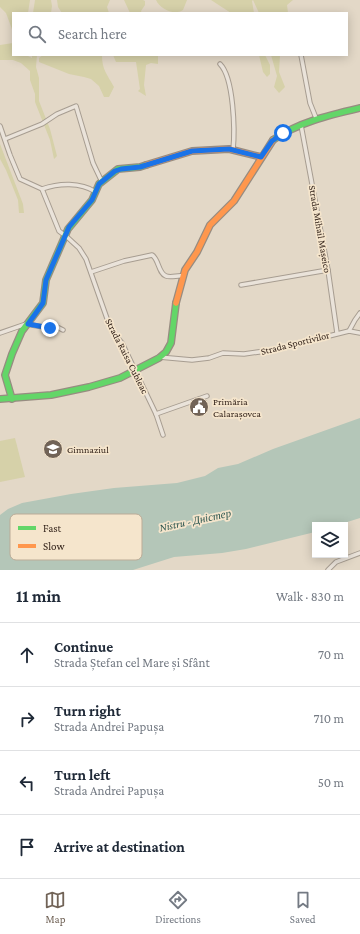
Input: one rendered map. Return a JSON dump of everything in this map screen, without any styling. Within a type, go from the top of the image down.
[{"type":"main road","points":[[0,399],[70,393],[120,377],[164,355],[170,348],[174,310],[183,276],[197,252],[207,229],[234,201],[261,157],[276,138],[283,133],[316,118],[360,108]]},
{"type":"main road","points":[[12,399],[5,373],[22,331],[43,303],[46,280],[69,227],[92,200],[97,188],[102,182],[118,170],[140,167],[192,151],[233,150],[261,157]]},
{"type":"street","points":[[301,56],[308,98],[316,118]]},
{"type":"street","points":[[220,64],[225,72],[232,97],[234,139],[233,150]]},
{"type":"street","points":[[5,139],[42,124],[57,114],[76,106],[93,162],[102,182]]},
{"type":"street","name":"Strada Mihail Mașeico","points":[[301,125],[328,270],[337,333]]},
{"type":"street","points":[[0,126],[20,179],[42,189],[54,186],[79,184],[96,192]]},
{"type":"street","name":"Strada Raisa Cubleac","points":[[42,189],[57,227],[61,233],[79,248],[86,259],[110,327],[122,343],[156,414],[163,435]]},
{"type":"street","points":[[91,272],[124,261],[152,254],[156,258],[160,268],[166,276],[183,276]]},
{"type":"street","points":[[241,285],[328,270]]},
{"type":"street","points":[[349,331],[354,320],[360,313]]},
{"type":"street","points":[[0,333],[28,324],[50,328],[57,327],[63,330]]},
{"type":"street","name":"Strada Sportivilor","points":[[159,357],[192,360],[209,358],[228,353],[244,354],[304,343],[337,333],[349,331],[360,333]]},
{"type":"street","points":[[156,414],[207,396]]},
{"type":"street","points":[[328,570],[336,562],[360,553]]},
{"type":"shaded area","points":[[0,0],[30,0],[28,12],[12,12],[12,29],[6,13],[0,7]]},
{"type":"shaded area","points":[[35,0],[51,0],[51,12],[33,12]]},
{"type":"shaded area","points":[[57,0],[110,0],[107,7],[109,12],[61,12],[58,7]]},
{"type":"shaded area","points":[[124,0],[145,1],[145,5],[142,12],[130,12]]},
{"type":"shaded area","points":[[156,0],[187,0],[183,10],[179,12],[172,12],[164,9]]},
{"type":"shaded area","points":[[211,0],[253,0],[254,12],[229,12]]},
{"type":"shaded area","points":[[253,0],[293,0],[287,5],[288,12],[259,12]]},
{"type":"shaded area","points":[[12,43],[12,56],[28,56],[32,58],[32,56],[37,56],[36,67],[39,78],[39,101],[50,129],[57,156],[54,159],[50,140],[35,102],[35,94],[30,80],[30,71],[21,63],[13,60],[0,60],[0,45]]},
{"type":"shaded area","points":[[42,56],[102,56],[104,68],[114,87],[109,97],[104,97],[99,86],[91,79],[69,74],[39,62],[39,58]]},
{"type":"shaded area","points":[[113,56],[158,56],[158,64],[151,63],[146,65],[144,85],[146,96],[138,91],[140,89],[136,62],[116,62]]},
{"type":"shaded area","points":[[259,56],[266,56],[270,65],[270,74],[267,77],[263,72]]},
{"type":"shaded area","points":[[271,56],[280,56],[279,72],[285,87],[279,93],[274,87],[277,76]]},
{"type":"shaded area","points":[[0,144],[23,204],[24,213],[19,213],[18,200],[0,159]]},
{"type":"shaded area","points":[[15,438],[25,477],[0,482],[0,441]]},
{"type":"water","name":"Nistru - Дністер","points":[[360,418],[360,518],[347,522],[312,522],[312,533],[246,549],[222,553],[174,557],[133,570],[0,570],[0,515],[8,509],[22,503],[71,494],[114,488],[177,483],[205,476],[218,468],[238,464],[273,449]]},
{"type":"traffic: fast","points":[[273,140],[293,128],[326,116],[360,108]]},
{"type":"traffic: fast","points":[[12,399],[5,375],[22,331],[43,303],[46,280],[68,229],[92,200],[99,184],[118,169],[146,165]]},
{"type":"traffic: fast","points":[[0,399],[51,395],[89,387],[120,378],[159,358],[166,352],[171,343],[176,303]]},
{"type":"traffic: slow","points":[[176,303],[185,270],[197,252],[210,225],[234,201],[273,140]]},
{"type":"traffic: slow","points":[[146,165],[192,151],[229,149],[261,157]]},
{"type":"place","name":"Primăria Calarașovca","points":[[199,407]]},
{"type":"place","name":"Gimnaziul","points":[[53,449]]},
{"type":"route","points":[[50,328],[28,324],[43,303],[44,284],[63,244],[69,227],[92,200],[99,184],[115,171],[140,167],[192,151],[229,149],[261,157],[272,141],[283,133]]}]
